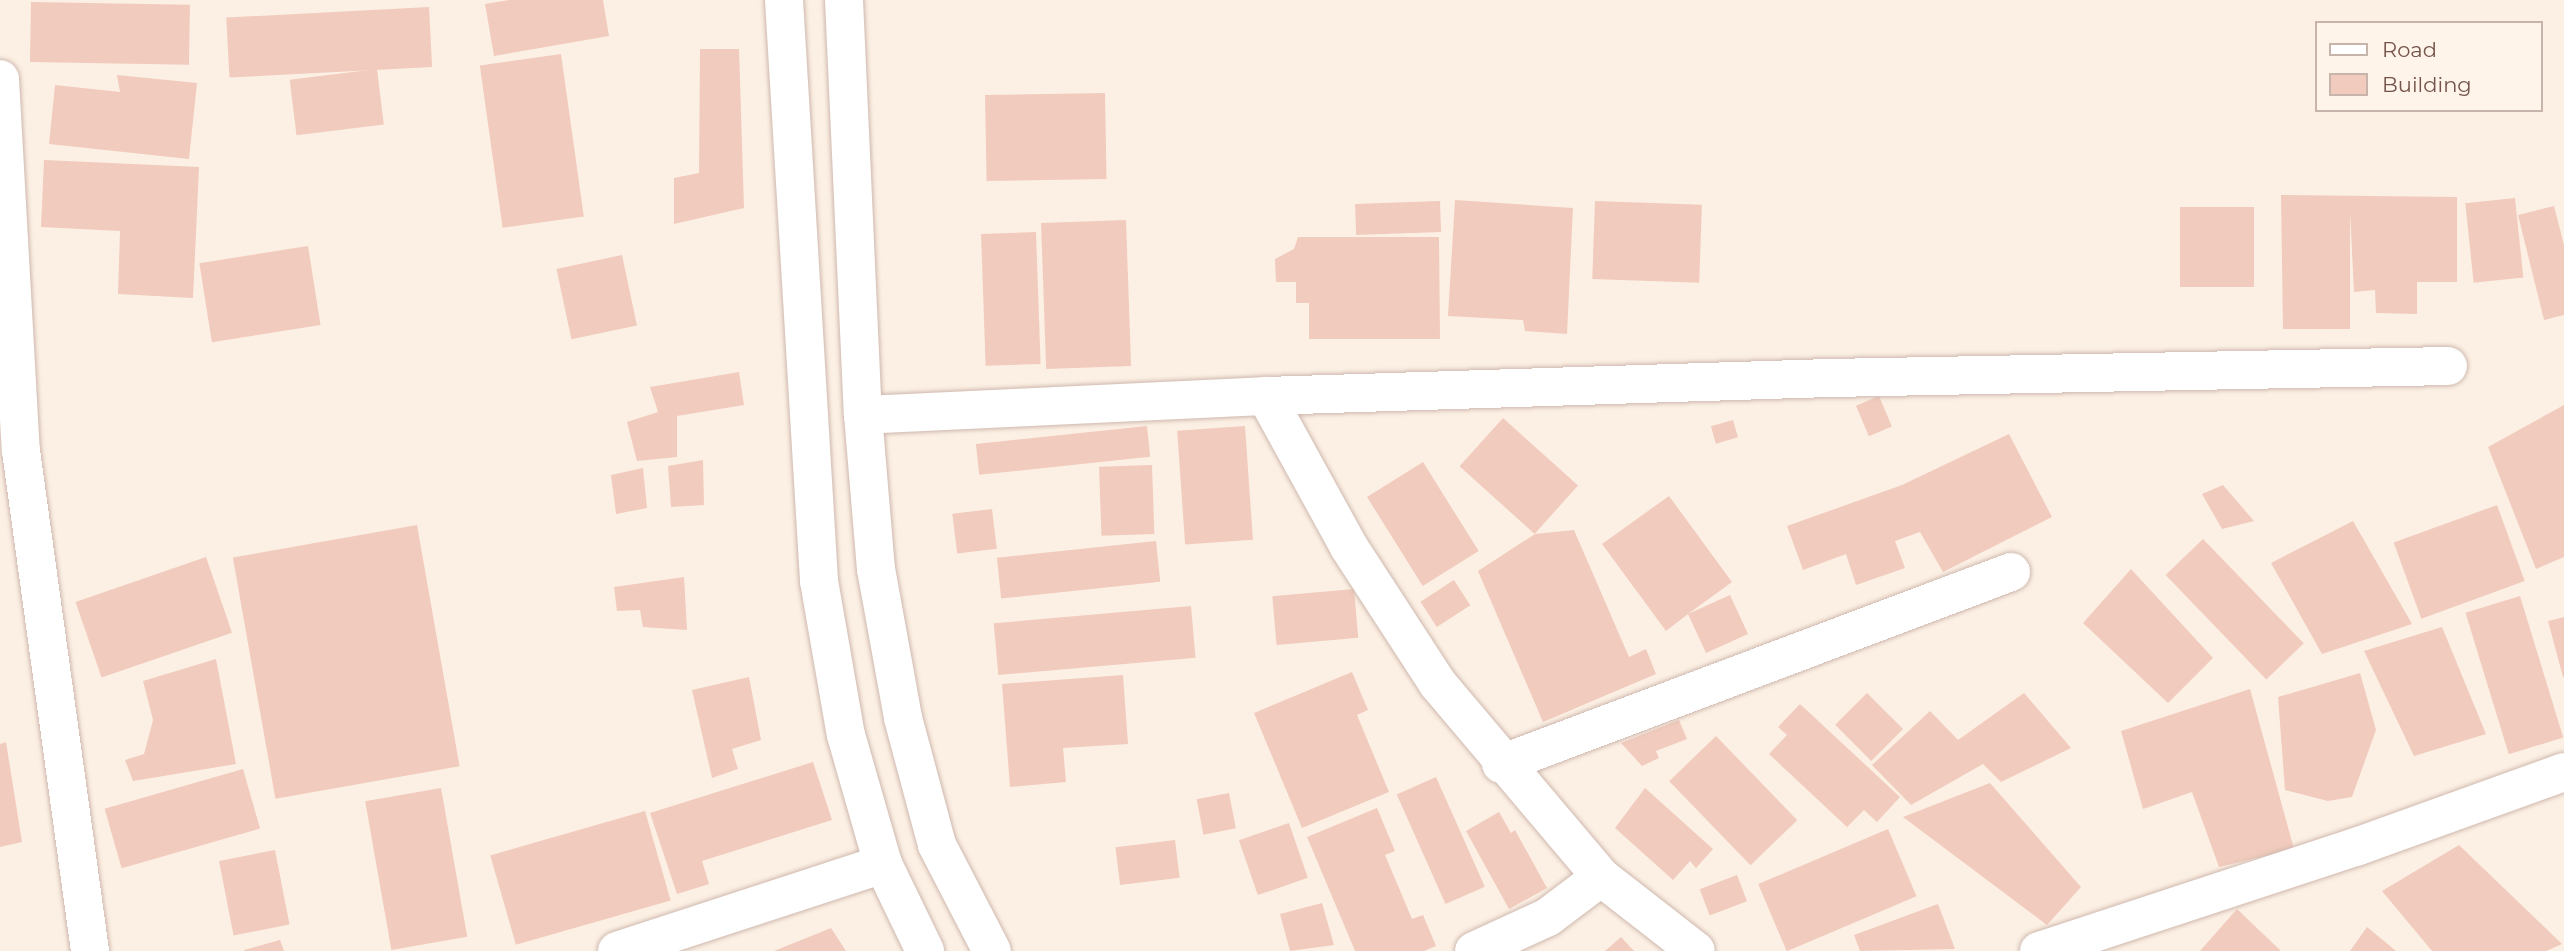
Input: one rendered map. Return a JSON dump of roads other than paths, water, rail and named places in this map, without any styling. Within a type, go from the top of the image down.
[{"type":"street","points":[[783,0],[819,581],[846,735],[883,864],[925,951]]},
{"type":"street","points":[[844,0],[863,415],[876,569],[903,718],[937,845],[992,951]]},
{"type":"street","points":[[0,79],[21,451],[90,951]]},
{"type":"street","points":[[863,415],[1266,396],[1844,377],[2448,366]]},
{"type":"street","points":[[1266,396],[1349,547],[1438,684],[1501,764],[1601,877],[1696,951]]},
{"type":"street","points":[[1501,764],[2011,572]]},
{"type":"street","points":[[2039,951],[2356,847],[2564,772]]},
{"type":"street","points":[[617,951],[883,864]]},
{"type":"street","points":[[1474,951],[1548,917],[1601,877]]}]
